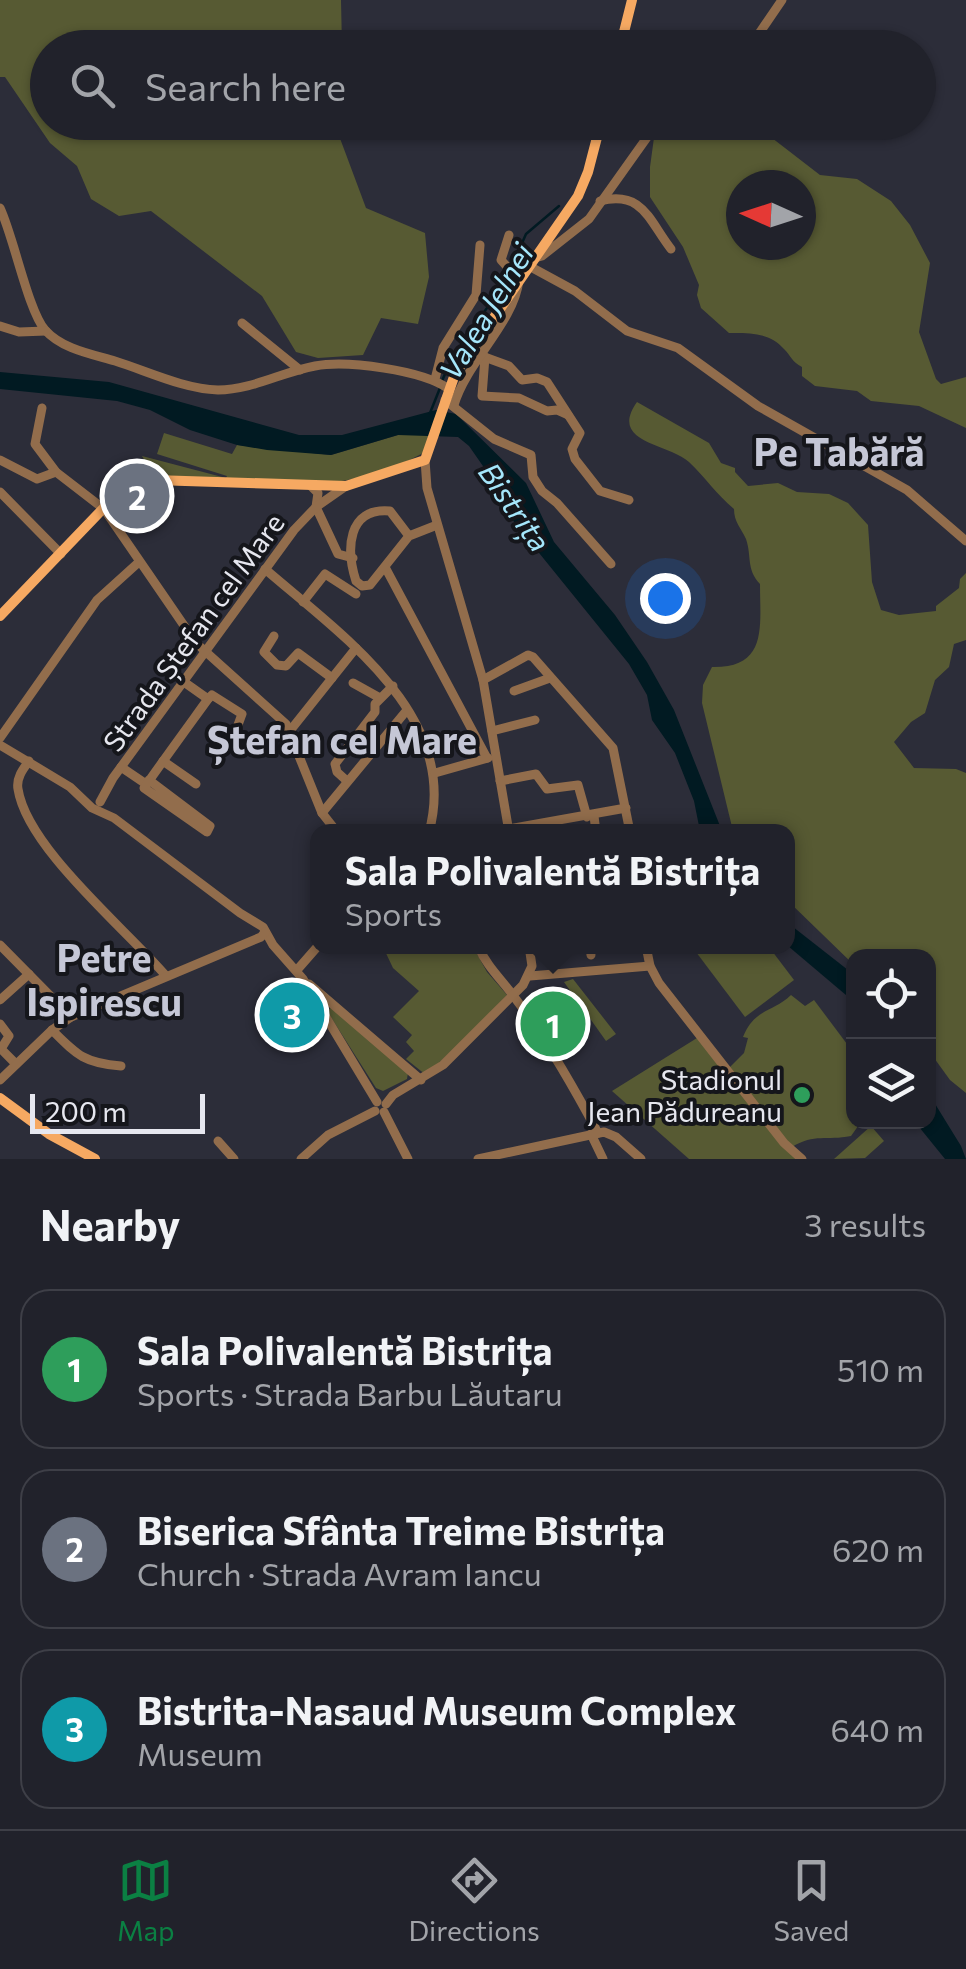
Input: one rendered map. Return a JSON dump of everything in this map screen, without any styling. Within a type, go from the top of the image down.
[{"type":"main road","points":[[624,30],[632,0]]},
{"type":"main road","points":[[427,454],[444,393],[512,273],[532,262],[578,196],[596,140]]},
{"type":"main road","name":"Strada Ștefan cel Mare","points":[[346,486],[427,454]]},
{"type":"main road","points":[[0,616],[120,491],[142,480],[346,486]]},
{"type":"main road","points":[[0,1100],[46,1137],[86,1159]]},
{"type":"main road","points":[[0,1100],[49,1134],[95,1159]]},
{"type":"street","points":[[761,30],[782,0]]},
{"type":"street","points":[[645,140],[589,219],[532,262],[627,331],[678,348],[769,413],[906,490],[966,540]]},
{"type":"street","points":[[600,201],[621,198],[640,206],[671,249]]},
{"type":"street","points":[[0,208],[37,317],[46,331],[74,349],[214,390],[338,364],[444,393],[488,435],[531,455],[533,478],[542,491],[611,564]]},
{"type":"street","points":[[444,393],[461,382],[482,356],[507,312],[512,273],[501,255],[509,235]]},
{"type":"street","points":[[444,393],[443,348],[476,296],[480,245]]},
{"type":"street","points":[[242,323],[300,370]]},
{"type":"street","points":[[0,326],[19,332],[46,331]]},
{"type":"street","points":[[482,356],[510,366],[522,380],[537,378],[548,382],[580,433],[572,449],[574,459],[600,490],[629,500]]},
{"type":"street","points":[[482,356],[482,396],[519,398],[547,411],[568,415]]},
{"type":"street","points":[[42,408],[35,444],[56,472],[104,509],[205,652],[279,717],[290,732],[322,813],[331,824]]},
{"type":"street","points":[[427,454],[427,488],[483,680],[492,757]]},
{"type":"street","points":[[0,460],[37,479],[56,472]]},
{"type":"street","name":"Strada Ștefan cel Mare","points":[[311,486],[318,493],[316,508]]},
{"type":"street","name":"Strada Ștefan cel Mare","points":[[96,802],[294,530],[346,486]]},
{"type":"street","points":[[0,492],[61,554]]},
{"type":"street","points":[[316,508],[338,554],[352,558]]},
{"type":"street","points":[[409,536],[390,511],[378,510],[352,528],[354,574],[362,586],[370,585],[409,536],[437,525]]},
{"type":"street","points":[[140,562],[97,600],[0,742],[96,802],[240,914],[300,974],[421,1080]]},
{"type":"street","points":[[386,567],[492,757],[508,824]]},
{"type":"street","points":[[265,569],[356,648],[392,686],[435,772],[431,824]]},
{"type":"street","points":[[303,602],[328,574],[356,594]]},
{"type":"street","points":[[274,636],[264,652],[278,665],[284,667],[298,653],[332,678]]},
{"type":"street","points":[[290,732],[356,648]]},
{"type":"street","points":[[483,680],[530,655],[612,748],[629,824]]},
{"type":"street","points":[[514,691],[550,678]]},
{"type":"street","points":[[184,682],[208,699]]},
{"type":"street","points":[[353,683],[380,698]]},
{"type":"street","points":[[230,705],[244,686]]},
{"type":"street","points":[[347,781],[335,764],[375,712],[374,705],[392,686]]},
{"type":"street","points":[[121,767],[148,782],[210,826],[209,831],[145,790],[148,782],[208,699],[215,694],[243,716],[234,732]]},
{"type":"street","points":[[322,813],[406,710]]},
{"type":"street","points":[[492,732],[535,720]]},
{"type":"street","points":[[435,772],[492,757]]},
{"type":"street","points":[[30,761],[19,777],[18,790],[44,846],[166,976]]},
{"type":"street","points":[[163,762],[196,784]]},
{"type":"street","points":[[500,781],[536,774],[547,789],[580,786],[593,824]]},
{"type":"street","points":[[569,824],[626,808]]},
{"type":"street","points":[[0,1080],[52,1030],[71,1018],[240,945],[258,932]]},
{"type":"street","points":[[0,945],[71,1018]]},
{"type":"street","points":[[300,974],[313,954]]},
{"type":"street","points":[[482,954],[572,1082],[603,1159]]},
{"type":"street","points":[[529,954],[530,976]]},
{"type":"street","points":[[648,954],[659,983],[784,1143],[802,1159]]},
{"type":"street","points":[[308,1156],[328,1135],[381,1107],[471,1040],[530,976],[650,966]]},
{"type":"street","points":[[0,1000],[29,974]]},
{"type":"street","points":[[300,974],[408,1159]]},
{"type":"street","points":[[0,1024],[8,1036],[0,1049],[16,1064]]},
{"type":"street","points":[[52,1030],[78,1056],[120,1066]]},
{"type":"street","points":[[478,1159],[518,1155],[594,1133],[616,1137],[641,1159]]},
{"type":"street","points":[[218,1141],[234,1159]]},
{"type":"green space","points":[[0,0],[341,0],[342,30],[30,30],[30,114],[5,77],[0,77]]},
{"type":"green space","points":[[48,140],[341,140],[366,208],[425,233],[429,277],[418,324],[381,318],[363,355],[318,358],[296,352],[262,296],[151,211],[119,216],[91,199],[77,166]]},
{"type":"green space","points":[[654,140],[775,140],[814,170],[726,170],[726,260],[816,260],[816,172],[857,179],[891,201],[910,225],[930,263],[919,332],[941,384],[966,377],[966,428],[919,406],[871,401],[857,391],[815,386],[802,376],[802,367],[772,339],[729,333],[701,308],[699,285],[683,247],[650,197]]},
{"type":"green space","points":[[637,402],[709,443],[721,463],[735,468],[748,486],[778,483],[797,492],[829,494],[848,503],[868,525],[872,582],[881,610],[899,615],[936,611],[936,606],[959,588],[966,573],[966,640],[954,644],[949,667],[935,680],[925,713],[894,742],[914,768],[956,769],[966,773],[966,1093],[936,1061],[936,949],[846,949],[846,957],[795,908],[795,824],[731,824],[702,703],[703,685],[712,667],[730,665],[752,653],[760,629],[760,584],[753,573],[734,509],[689,462],[644,440],[630,426]]},
{"type":"green space","points":[[164,433],[232,454],[237,445],[331,455],[398,435],[429,434],[423,453],[414,458],[335,482],[154,477],[142,456],[227,476],[157,454]]},
{"type":"green space","points":[[386,954],[477,954],[507,995],[426,1075],[406,1059],[414,1051],[406,1042],[412,1035],[393,1017],[419,991],[393,968]]},
{"type":"green space","points":[[698,954],[774,954],[794,980],[745,1017]]},
{"type":"green space","points":[[573,979],[616,1034],[606,1041],[564,982]]},
{"type":"green space","name":"Stadionul Jean Pădureanu","points":[[791,995],[805,1006],[814,1000],[846,1043],[846,1129],[856,1129],[851,1136],[814,1139],[792,1147],[728,1069],[744,1053],[748,1038],[743,1037],[753,1021]]},
{"type":"green space","points":[[332,1007],[408,1073],[407,1079],[383,1091],[376,1088],[327,1011]]},
{"type":"green space","points":[[697,1038],[801,1159],[689,1159],[612,1091]]},
{"type":"green space","points":[[868,1129],[874,1129],[884,1141],[865,1158],[834,1159]]},
{"type":"water","name":"Bistrița","points":[[0,372],[109,382],[299,435],[342,435],[436,410],[456,414],[526,483],[554,542],[615,615],[647,662],[674,710],[719,824],[699,824],[675,753],[652,720],[647,695],[629,664],[514,522],[492,479],[458,437],[398,435],[331,455],[267,450],[190,430],[150,410],[117,401],[0,389]]},
{"type":"water","points":[[795,928],[846,968],[846,995],[795,952]]},
{"type":"water","points":[[936,1105],[966,1159],[945,1159],[921,1129],[936,1129]]},
{"type":"waterway","name":"Valea Jelnei","points":[[512,266],[526,234],[559,206]]},
{"type":"waterway","name":"Valea Jelnei","points":[[442,381],[509,273]]},
{"type":"waterway","name":"Valea Jelnei","points":[[430,413],[440,388]]},
{"type":"place","name":"Biserica Sfânta Treime Bistrița","points":[[137,496]]},
{"type":"place","name":"Bistrita-Nasaud Museum Complex","points":[[292,1015]]},
{"type":"place","name":"Sala Polivalentă Bistrița","points":[[553,1024]]},
{"type":"place","name":"Stadionul Jean Pădureanu","points":[[802,1095]]},
{"type":"district","name":"Pe Tabără","points":[[839,450]]},
{"type":"district","name":"Ștefan cel Mare","points":[[342,738]]},
{"type":"district","name":"Petre Ispirescu","points":[[104,978]]}]
